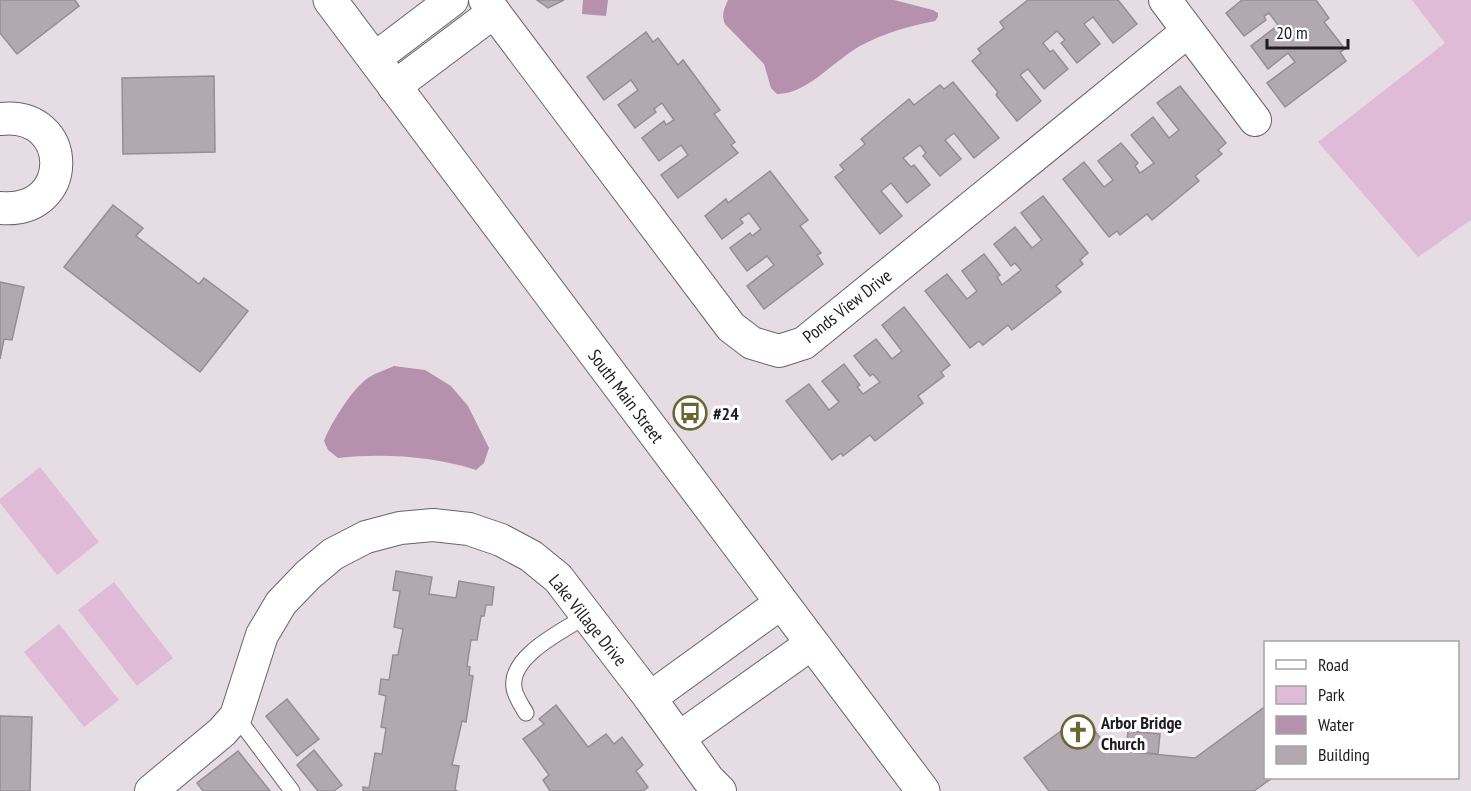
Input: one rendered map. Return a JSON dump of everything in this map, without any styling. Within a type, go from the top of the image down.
[{"type":"street","name":"South Main Street","points":[[330,0],[923,791]]},
{"type":"street","points":[[374,59],[452,0]]},
{"type":"street","points":[[1165,0],[1255,120]]},
{"type":"street","points":[[394,87],[489,6]]},
{"type":"street","name":"Ponds View Drive","points":[[489,6],[731,327],[752,343],[779,351],[804,343],[1188,31]]},
{"type":"street","points":[[0,119],[15,118],[30,122],[43,130],[52,142],[57,156],[52,185],[42,197],[30,206],[15,210],[0,208]]},
{"type":"street","name":"Lake Village Drive","points":[[162,788],[236,716],[262,635],[281,603],[308,575],[333,554],[366,537],[400,528],[433,525],[469,529],[501,540],[531,556],[558,578],[650,698],[708,779],[720,791]]},
{"type":"street","points":[[650,698],[781,603]]},
{"type":"street","points":[[679,738],[811,644]]},
{"type":"lane","points":[[526,713],[513,690],[514,672],[527,655],[586,616]]},
{"type":"lane","points":[[236,716],[292,791]]},
{"type":"green space","points":[[1412,0],[1471,0],[1471,220],[1418,257],[1318,142],[1445,43]]},
{"type":"green space","points":[[40,467],[99,542],[57,575],[0,503],[0,499]]},
{"type":"green space","points":[[114,582],[173,658],[137,686],[78,610]]},
{"type":"green space","points":[[59,624],[119,700],[84,727],[24,652]]},
{"type":"water","points":[[583,0],[608,0],[606,16],[582,14]]},
{"type":"water","points":[[728,0],[894,0],[933,10],[938,13],[938,17],[935,21],[897,30],[869,41],[810,83],[788,93],[777,94],[771,88],[764,64],[725,24],[723,15]]},
{"type":"water","points":[[394,366],[425,370],[451,386],[468,406],[489,448],[484,463],[476,470],[460,465],[408,457],[338,458],[328,450],[324,441],[349,398],[368,378]]},
{"type":"building","points":[[0,0],[75,0],[79,6],[17,54],[0,33]]},
{"type":"building","points":[[537,0],[564,0],[548,8]]},
{"type":"building","points":[[1028,0],[1118,0],[1137,24],[1113,43],[1093,17],[1084,24],[1100,44],[1077,63],[1061,43],[1065,40],[1057,31],[1043,43],[1050,52],[1053,50],[1068,69],[1044,89],[1028,69],[1020,75],[1041,101],[1017,121],[996,95],[998,92],[972,61],[981,53],[978,49],[1004,28],[1000,22]]},
{"type":"building","points":[[1242,0],[1316,0],[1329,18],[1324,22],[1345,49],[1340,52],[1346,61],[1285,107],[1267,83],[1295,62],[1288,53],[1268,69],[1251,46],[1278,25],[1269,13],[1264,16],[1266,20],[1244,36],[1226,13]]},
{"type":"building","points":[[646,32],[653,42],[658,38],[678,65],[683,60],[720,110],[714,114],[735,142],[731,145],[738,153],[678,198],[661,175],[688,155],[681,145],[659,161],[642,138],[664,121],[666,125],[674,120],[662,103],[654,109],[656,112],[635,128],[618,105],[638,90],[631,80],[604,100],[587,77]]},
{"type":"building","points":[[214,76],[215,152],[123,154],[122,78]]},
{"type":"building","points":[[953,82],[999,138],[974,158],[954,133],[945,140],[961,159],[940,176],[923,156],[926,153],[920,145],[903,158],[911,167],[914,165],[930,185],[907,203],[891,183],[881,191],[902,216],[880,234],[835,177],[844,170],[840,165],[865,144],[861,139],[909,99],[914,105],[940,85],[944,89]]},
{"type":"building","points":[[1180,86],[1226,143],[1218,150],[1222,154],[1195,176],[1199,181],[1152,220],[1147,214],[1120,235],[1117,231],[1109,237],[1063,179],[1084,162],[1104,187],[1113,180],[1098,161],[1121,143],[1138,163],[1135,166],[1140,173],[1154,163],[1131,135],[1153,117],[1169,138],[1179,130],[1157,103]]},
{"type":"building","points":[[770,171],[808,220],[800,226],[821,253],[817,255],[823,264],[764,309],[747,286],[774,265],[767,256],[747,271],[730,248],[750,233],[752,236],[761,229],[749,213],[740,219],[743,223],[722,239],[705,216],[726,199],[728,203]]},
{"type":"building","points":[[1043,196],[1088,253],[1080,260],[1083,264],[1056,286],[1061,292],[1012,330],[1008,325],[983,345],[979,341],[970,348],[925,291],[947,274],[967,299],[977,291],[962,271],[984,254],[1000,275],[997,277],[1002,285],[1021,270],[1015,263],[1011,266],[994,244],[1015,227],[1032,248],[1042,240],[1021,213]]},
{"type":"building","points":[[113,205],[143,228],[136,236],[199,284],[204,278],[248,311],[200,372],[64,267]]},
{"type":"building","points":[[0,282],[24,287],[12,340],[4,339],[0,359]]},
{"type":"building","points":[[904,307],[950,365],[941,372],[944,376],[918,396],[923,403],[875,441],[870,435],[843,456],[841,453],[832,460],[786,401],[809,384],[829,410],[839,402],[822,381],[844,364],[860,385],[857,387],[863,394],[880,382],[873,374],[870,376],[854,356],[876,339],[892,359],[902,351],[882,325]]},
{"type":"building","points":[[396,571],[432,577],[429,594],[456,598],[459,581],[494,587],[492,605],[486,605],[484,616],[481,616],[477,640],[471,640],[467,666],[470,667],[469,675],[473,676],[466,722],[462,721],[452,765],[459,766],[455,789],[457,791],[363,791],[363,787],[369,788],[375,753],[382,754],[386,728],[381,727],[386,696],[379,694],[381,679],[389,680],[393,655],[398,655],[403,629],[394,627],[400,591],[393,590]]},
{"type":"building","points":[[287,699],[319,739],[297,756],[266,716]]},
{"type":"building","points":[[556,705],[588,747],[606,734],[614,744],[622,737],[643,765],[636,771],[648,787],[643,791],[550,791],[543,780],[549,775],[523,739],[544,724],[539,719]]},
{"type":"building","name":"Arbor Bridge Church","points":[[1264,707],[1264,779],[1271,779],[1254,791],[1049,791],[1024,758],[1083,715],[1109,750],[1195,758]]},
{"type":"building","points":[[0,716],[32,717],[30,791],[0,791]]},
{"type":"building","points":[[1128,731],[1160,734],[1158,754],[1126,751]]},
{"type":"building","points":[[314,750],[342,785],[334,791],[318,791],[297,765]]},
{"type":"building","points":[[238,751],[270,791],[203,791],[197,783]]},
{"type":"place","name":"#24","points":[[690,413]]},
{"type":"place","name":"Arbor Bridge Church","points":[[1078,732]]}]
